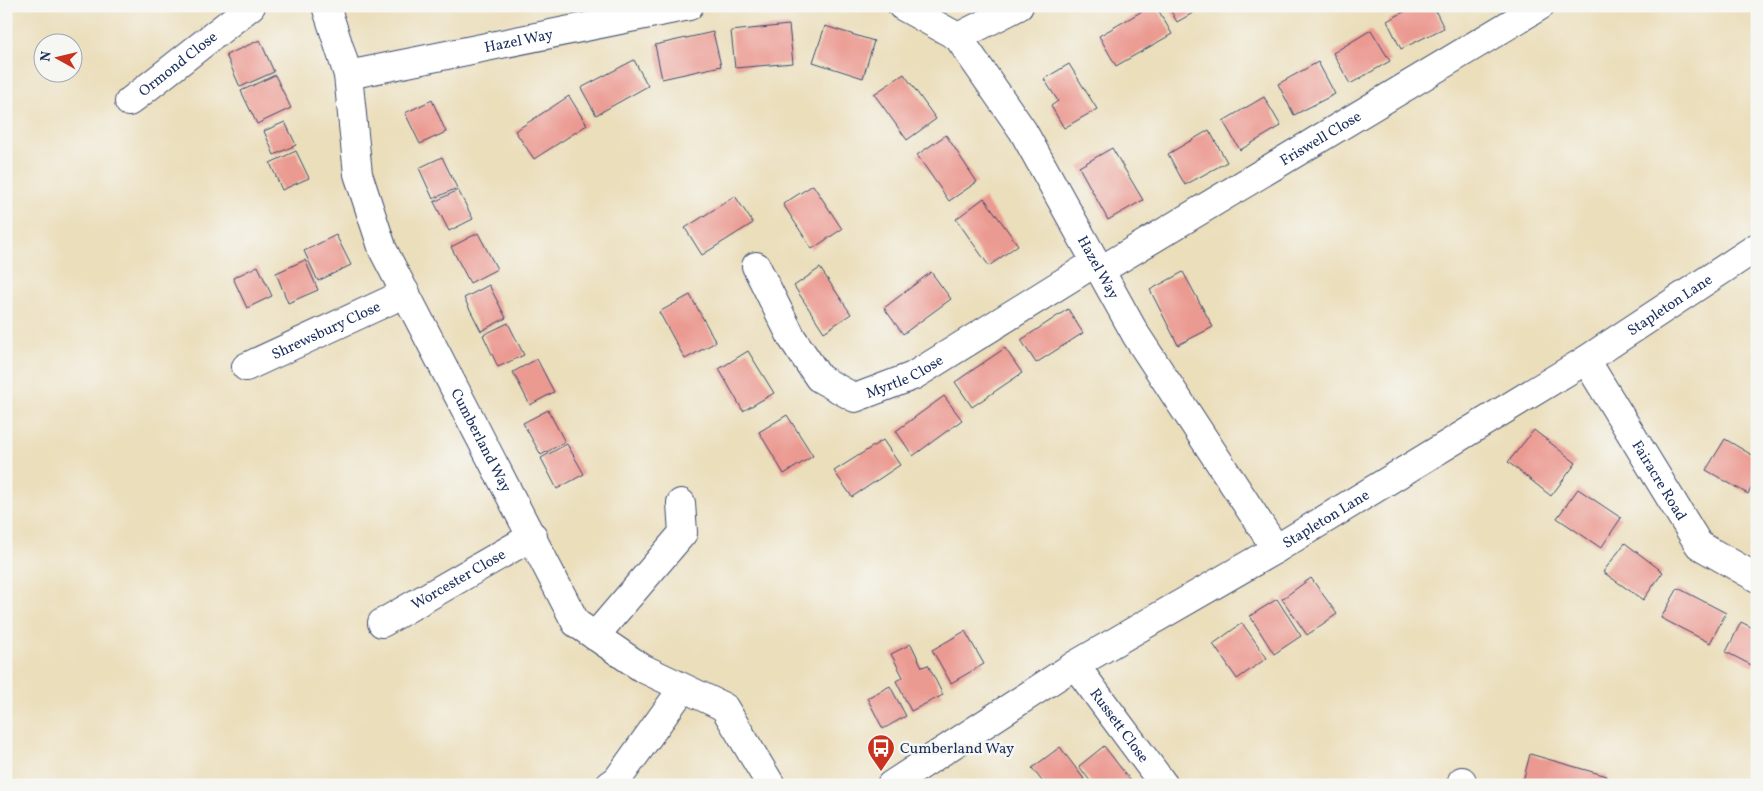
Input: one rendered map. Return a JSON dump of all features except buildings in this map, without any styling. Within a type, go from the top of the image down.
[{"type":"street","name":"Ormond Close","points":[[129,102],[251,6]]},
{"type":"street","name":"Cumberland Way","points":[[326,6],[348,75],[358,174],[383,250],[533,536],[576,623],[642,668],[724,707],[771,785]]},
{"type":"street","name":"Hazel Way","points":[[348,75],[689,6]]},
{"type":"street","name":"Hazel Way","points":[[902,6],[958,37],[1023,131],[1136,335],[1276,549]]},
{"type":"street","points":[[958,37],[1019,6]]},
{"type":"street","name":"Friswell Close","points":[[1098,266],[1540,6]]},
{"type":"street","name":"Stapleton Lane","points":[[891,785],[1075,666],[1276,549],[1586,360],[1757,248]]},
{"type":"street","name":"Myrtle Close","points":[[756,266],[792,338],[819,378],[855,398],[913,376],[1098,266]]},
{"type":"street","name":"Shrewsbury Close","points":[[246,367],[406,293]]},
{"type":"street","name":"Fairacre Road","points":[[1586,360],[1699,545],[1757,578]]},
{"type":"street","points":[[595,636],[683,533],[681,503]]},
{"type":"street","name":"Worcester Close","points":[[382,623],[533,536]]},
{"type":"street","name":"Russett Close","points":[[1075,666],[1164,785]]},
{"type":"street","points":[[610,785],[617,780],[683,688]]},
{"type":"place","name":"Cumberland Way","points":[[881,772]]}]
